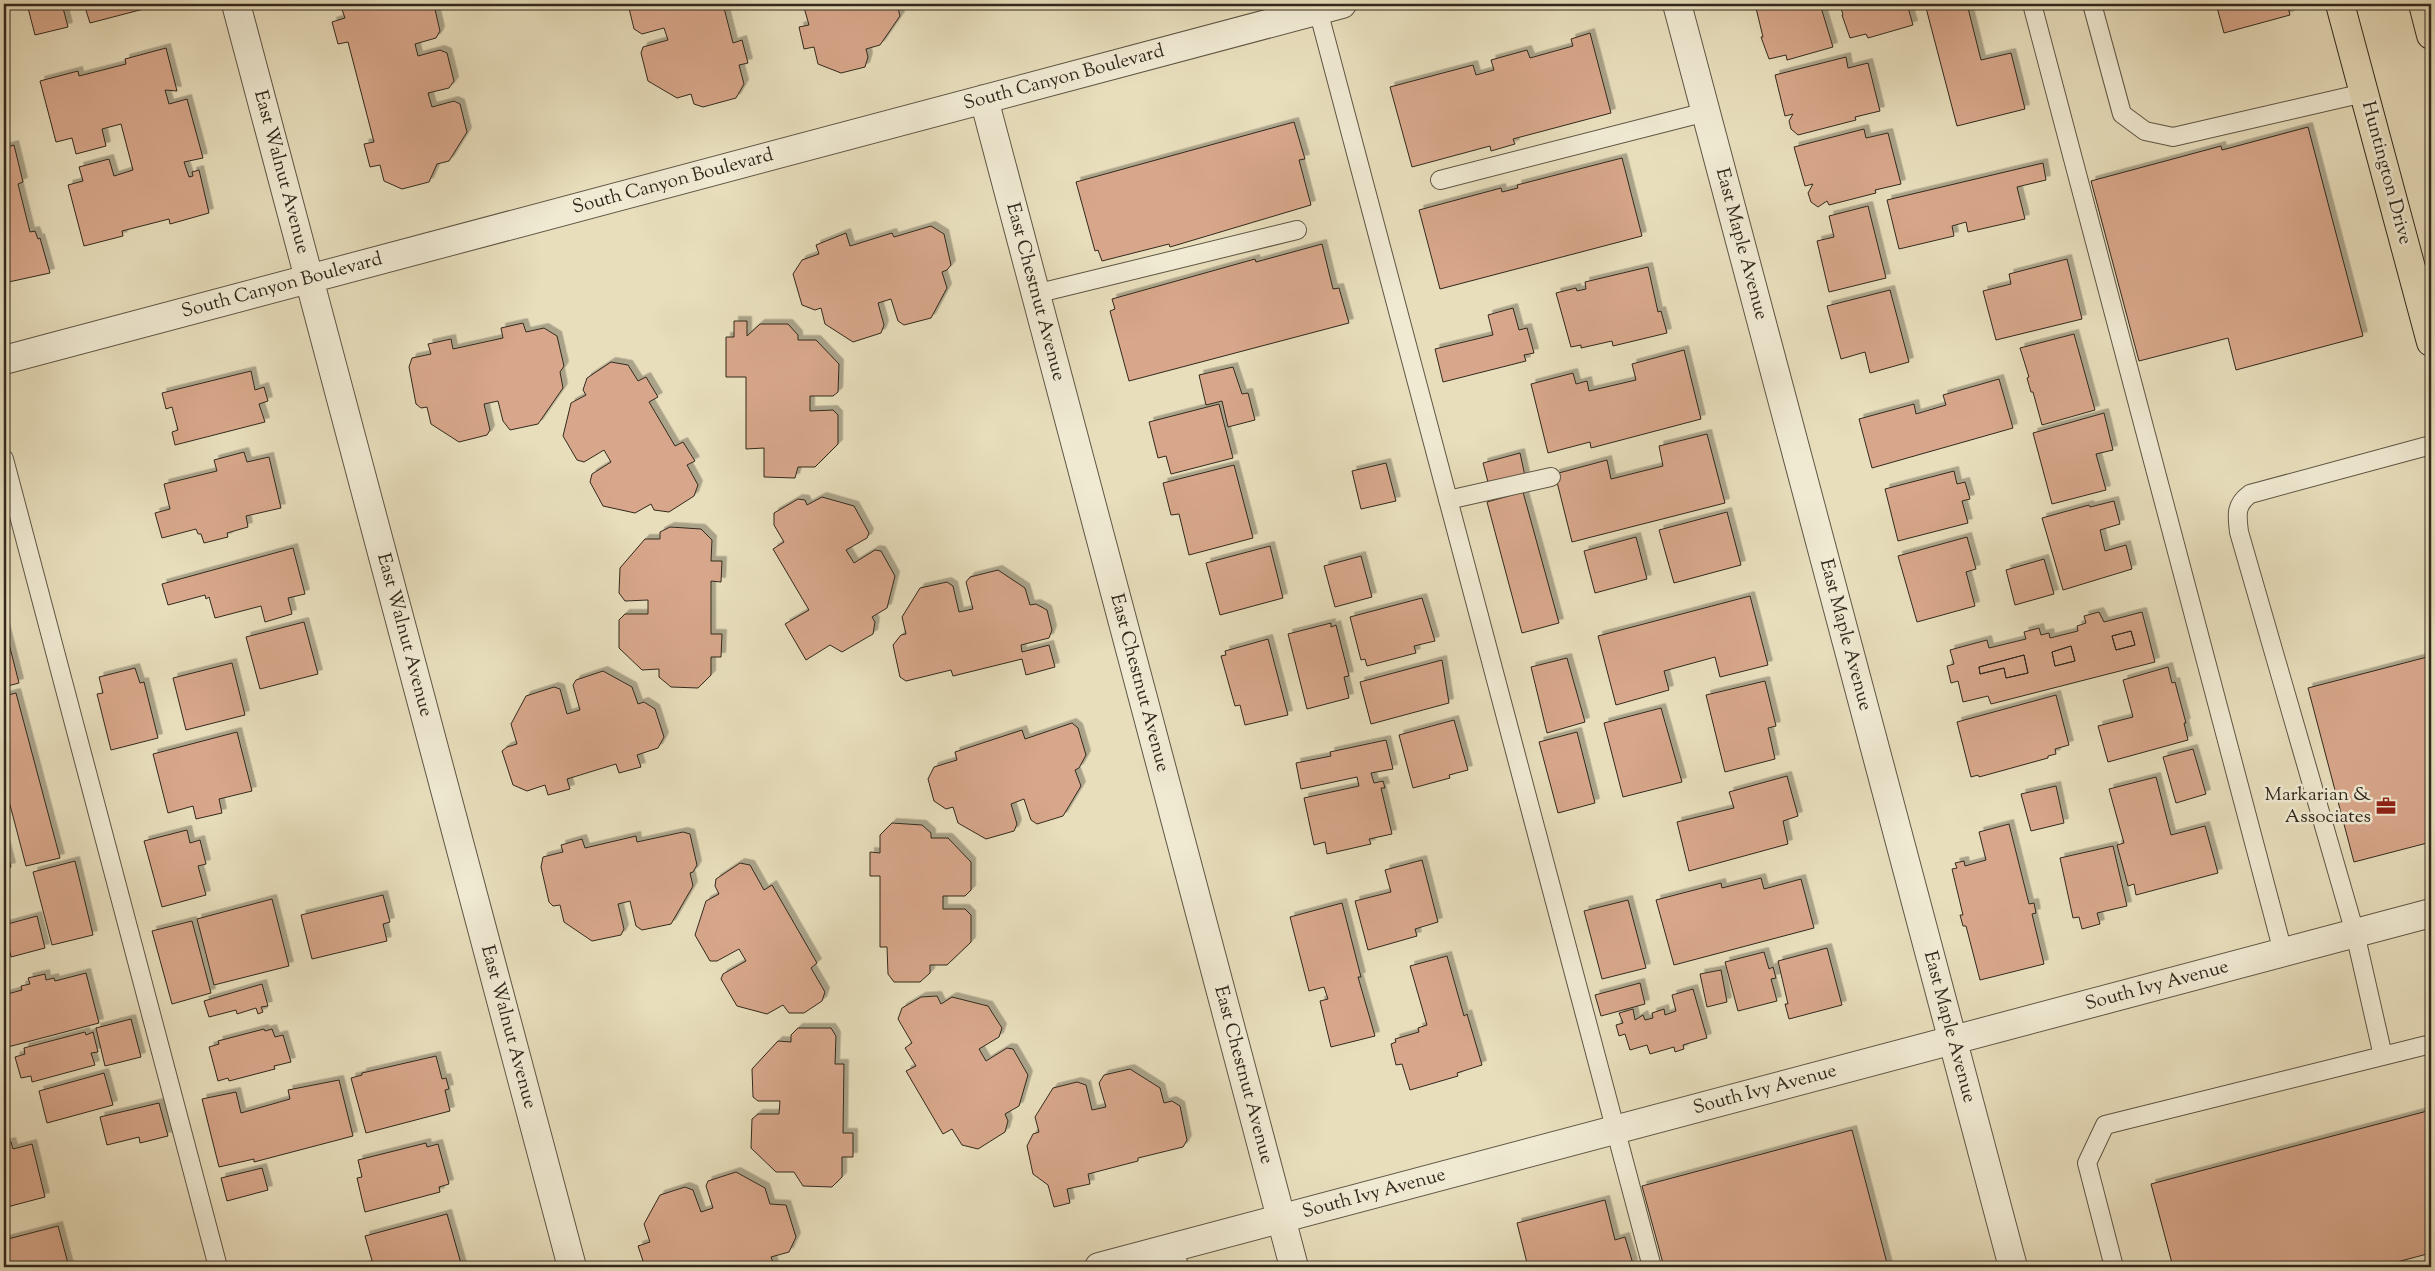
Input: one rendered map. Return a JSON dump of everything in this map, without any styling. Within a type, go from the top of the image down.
[{"type":"main road","name":"Huntington Drive","points":[[2340,4],[2431,342]]},
{"type":"main road","points":[[2423,4],[2431,35]]},
{"type":"street","name":"East Walnut Avenue","points":[[236,4],[572,1267]]},
{"type":"street","name":"East Maple Avenue","points":[[1677,4],[2012,1267]]},
{"type":"street","name":"South Canyon Boulevard","points":[[4,360],[984,99],[1282,12],[1330,7]]},
{"type":"street","name":"East Chestnut Avenue","points":[[984,99],[1294,1267]]},
{"type":"street","name":"South Ivy Avenue","points":[[1099,1267],[1177,1257],[1281,1219],[2431,913]]},
{"type":"lane","points":[[2032,4],[2283,952]]},
{"type":"lane","points":[[2092,4],[2122,114],[2145,131],[2173,137],[2364,93]]},
{"type":"lane","points":[[1330,7],[1448,500],[1652,1267]]},
{"type":"lane","points":[[1440,180],[1706,112]]},
{"type":"lane","points":[[1036,294],[1297,230]]},
{"type":"lane","points":[[2383,1056],[2355,933],[2239,532],[2237,510],[2242,500],[2250,494],[2431,445]]},
{"type":"lane","points":[[4,459],[218,1267]]},
{"type":"lane","points":[[1448,500],[1551,477]]},
{"type":"lane","points":[[2114,1267],[2087,1163],[2105,1125],[2431,1044]]},
{"type":"building","points":[[4,4],[16,4],[17,6],[4,9]]},
{"type":"building","points":[[27,4],[62,4],[68,27],[35,35]]},
{"type":"building","points":[[84,4],[158,4],[159,5],[90,23]]},
{"type":"building","points":[[340,4],[434,5],[440,31],[436,38],[415,44],[418,56],[440,50],[447,53],[454,81],[449,88],[428,93],[432,107],[454,101],[460,104],[467,132],[449,161],[437,164],[429,182],[402,189],[384,181],[380,165],[370,167],[364,144],[374,142],[348,42],[338,44],[332,22],[345,18]]},
{"type":"building","points":[[628,4],[723,4],[733,43],[742,40],[748,63],[739,65],[744,84],[736,98],[703,107],[694,104],[691,94],[677,98],[648,81],[641,53],[643,47],[668,40],[664,28],[642,34],[634,29]]},
{"type":"building","points":[[803,4],[897,4],[900,16],[880,45],[866,49],[868,57],[865,67],[841,73],[818,64],[814,47],[804,49],[799,27],[809,25]]},
{"type":"building","points":[[1755,4],[1820,4],[1833,47],[1787,60],[1786,55],[1769,59],[1761,37],[1763,37]]},
{"type":"building","points":[[1840,4],[1907,4],[1913,25],[1868,38],[1866,34],[1850,38]]},
{"type":"building","points":[[1925,4],[1967,4],[1981,60],[2011,53],[2025,109],[1957,126]]},
{"type":"building","points":[[2216,4],[2287,4],[2290,15],[2224,33]]},
{"type":"building","points":[[1590,33],[1611,113],[1513,139],[1515,144],[1491,151],[1490,146],[1412,167],[1390,87],[1473,65],[1476,75],[1494,70],[1491,60],[1527,50],[1530,58],[1573,46],[1571,39]]},
{"type":"building","points":[[166,48],[177,91],[165,90],[169,104],[187,99],[203,158],[184,162],[189,177],[193,176],[192,172],[199,170],[209,213],[170,224],[169,219],[122,231],[123,236],[84,246],[68,185],[83,181],[79,167],[109,159],[114,176],[133,170],[121,124],[102,129],[106,146],[76,154],[72,138],[56,142],[40,81],[78,71],[79,76],[126,64],[125,59]]},
{"type":"building","points":[[1846,57],[1848,68],[1868,63],[1880,111],[1855,117],[1856,120],[1798,135],[1791,129],[1789,121],[1793,114],[1785,116],[1775,75]]},
{"type":"building","points":[[1294,122],[1305,159],[1299,160],[1311,205],[1170,247],[1169,244],[1102,261],[1098,250],[1095,251],[1076,182]]},
{"type":"building","points":[[2308,127],[2363,336],[2236,370],[2228,338],[2139,361],[2091,181],[2221,146],[2222,150]]},
{"type":"building","points":[[1864,129],[1866,138],[1888,133],[1901,184],[1875,190],[1876,193],[1829,205],[1827,201],[1818,207],[1811,202],[1808,193],[1813,184],[1805,186],[1794,147]]},
{"type":"building","points":[[14,145],[23,182],[18,184],[30,232],[35,231],[38,239],[40,238],[50,273],[4,283],[4,276],[6,275],[4,272],[4,148]]},
{"type":"building","points":[[1622,158],[1642,236],[1440,289],[1419,210],[1501,188],[1502,192],[1518,188],[1517,185]]},
{"type":"building","points":[[2043,163],[2046,180],[2017,187],[2025,219],[1968,232],[1966,222],[1952,226],[1954,236],[1899,249],[1887,200]]},
{"type":"building","points":[[1868,206],[1886,278],[1829,292],[1817,241],[1834,237],[1829,216]]},
{"type":"building","points":[[931,226],[944,234],[951,265],[942,272],[947,288],[931,318],[904,325],[898,321],[891,299],[878,303],[884,325],[881,333],[853,342],[825,324],[821,308],[815,310],[802,305],[793,274],[802,260],[819,254],[816,245],[846,233],[850,246],[892,233],[894,237]]},
{"type":"building","points":[[1322,244],[1333,289],[1339,288],[1349,323],[1129,381],[1110,311],[1115,309],[1112,299],[1255,259],[1256,262]]},
{"type":"building","points":[[2067,259],[2082,319],[1996,340],[1983,291],[2011,284],[2009,274]]},
{"type":"building","points":[[1648,267],[1658,312],[1661,311],[1667,333],[1613,346],[1612,341],[1581,348],[1581,345],[1571,347],[1556,293],[1576,288],[1577,291],[1586,289],[1585,282]]},
{"type":"building","points":[[1890,290],[1909,362],[1870,373],[1865,352],[1841,359],[1827,306]]},
{"type":"building","points":[[1513,308],[1519,330],[1527,328],[1534,353],[1524,355],[1526,361],[1443,382],[1435,349],[1493,335],[1488,315]]},
{"type":"building","points":[[734,321],[747,321],[747,336],[760,324],[788,324],[798,335],[798,340],[816,340],[839,364],[838,392],[833,396],[810,396],[810,411],[833,410],[838,415],[838,444],[815,467],[798,467],[795,478],[764,477],[764,448],[746,449],[746,377],[726,377],[726,337],[734,337]]},
{"type":"building","points":[[523,323],[526,332],[544,328],[557,336],[564,366],[560,372],[563,388],[538,424],[510,430],[503,421],[498,401],[484,404],[490,430],[487,435],[459,442],[431,424],[427,407],[421,408],[416,404],[409,367],[412,358],[431,354],[428,344],[451,339],[453,349],[503,338],[501,328]]},
{"type":"building","points":[[2074,334],[2095,410],[2042,425],[2027,378],[2029,377],[2020,348]]},
{"type":"building","points":[[1684,350],[1701,419],[1591,448],[1590,442],[1548,453],[1531,384],[1573,373],[1576,384],[1587,381],[1589,391],[1636,380],[1632,364]]},
{"type":"building","points":[[611,362],[628,365],[638,381],[646,377],[658,397],[649,402],[675,446],[683,442],[695,461],[687,465],[698,485],[694,496],[669,512],[654,510],[651,504],[635,513],[603,506],[590,482],[592,474],[611,462],[604,450],[584,462],[577,460],[563,436],[571,403],[586,395],[583,390],[587,378]]},
{"type":"building","points":[[1233,367],[1242,394],[1248,393],[1255,420],[1228,427],[1222,401],[1206,405],[1199,375]]},
{"type":"building","points":[[251,371],[255,390],[264,387],[268,401],[259,404],[265,422],[175,445],[172,432],[178,430],[172,407],[166,409],[162,393]]},
{"type":"building","points":[[1999,379],[2013,428],[1872,468],[1859,419],[1914,404],[1916,414],[1946,405],[1943,395]]},
{"type":"building","points":[[1219,404],[1233,458],[1171,474],[1166,456],[1158,458],[1149,422]]},
{"type":"building","points":[[2104,413],[2113,450],[2096,454],[2106,490],[2052,504],[2033,433]]},
{"type":"building","points":[[1707,434],[1725,503],[1572,542],[1555,474],[1607,460],[1611,479],[1663,466],[1659,446]]},
{"type":"building","points":[[244,452],[247,462],[269,457],[281,508],[246,516],[248,527],[227,533],[228,537],[204,543],[201,534],[198,534],[196,529],[162,538],[155,513],[170,509],[164,484],[217,471],[214,460]]},
{"type":"building","points":[[1520,453],[1525,476],[1489,486],[1483,463]]},
{"type":"building","points":[[1386,463],[1396,501],[1361,509],[1352,471]]},
{"type":"building","points":[[1234,465],[1253,538],[1189,555],[1179,514],[1171,515],[1163,483]]},
{"type":"building","points":[[1954,471],[1957,484],[1965,482],[1970,499],[1962,501],[1968,523],[1898,541],[1885,489]]},
{"type":"building","points":[[1523,492],[1559,623],[1522,633],[1487,502]]},
{"type":"building","points":[[822,497],[854,506],[869,533],[867,538],[846,550],[854,563],[875,550],[881,551],[895,576],[887,608],[872,617],[875,622],[873,634],[842,652],[830,645],[806,660],[785,624],[809,610],[773,549],[784,542],[774,525],[774,513],[798,499],[805,500],[807,505]]},
{"type":"building","points":[[2114,501],[2120,524],[2100,530],[2105,551],[2126,545],[2132,569],[2063,590],[2042,518],[2089,505],[2090,507]]},
{"type":"building","points":[[1727,512],[1741,565],[1674,583],[1659,530]]},
{"type":"building","points":[[670,527],[701,529],[712,540],[711,561],[722,561],[721,582],[711,581],[711,634],[722,634],[721,657],[711,657],[711,675],[698,688],[671,687],[659,677],[659,669],[642,670],[619,648],[619,620],[625,614],[648,614],[648,600],[625,601],[619,593],[620,568],[645,539],[660,539],[660,532]]},
{"type":"building","points":[[1636,537],[1647,579],[1595,593],[1584,551]]},
{"type":"building","points":[[1967,537],[1976,569],[1966,572],[1975,606],[1917,622],[1898,556]]},
{"type":"building","points":[[1270,546],[1283,598],[1220,615],[1206,563]]},
{"type":"building","points":[[293,548],[305,594],[288,598],[292,614],[265,622],[261,606],[215,618],[209,597],[206,599],[205,595],[168,605],[162,584]]},
{"type":"building","points":[[1361,556],[1372,597],[1335,607],[1324,566]]},
{"type":"building","points":[[2044,559],[2054,594],[2015,605],[2006,570]]},
{"type":"building","points":[[998,570],[1025,588],[1030,605],[1036,604],[1047,610],[1052,630],[1049,638],[1021,645],[1022,652],[1049,645],[1055,667],[1026,675],[1022,659],[953,676],[951,670],[906,681],[900,677],[893,645],[901,635],[906,634],[902,617],[920,588],[947,582],[953,586],[959,612],[973,609],[966,582],[970,577]]},
{"type":"building","points":[[1750,596],[1768,665],[1720,677],[1715,657],[1664,671],[1669,690],[1616,705],[1598,636]]},
{"type":"building","points":[[1422,598],[1435,641],[1414,646],[1416,653],[1367,666],[1365,659],[1361,660],[1350,617]]},
{"type":"building","points":[[2099,612],[2104,622],[2142,612],[2155,662],[1991,704],[1988,696],[1963,702],[1958,681],[1951,683],[1947,666],[1954,664],[1950,650],[1987,640],[1989,648],[2026,639],[2024,632],[2039,628],[2041,635],[2049,633],[2050,638],[2078,631],[2077,626],[2086,623],[2084,616]],"holes":[[[2131,631],[2135,645],[2116,650],[2112,636]],[[2071,646],[2075,661],[2055,666],[2052,652]],[[2024,655],[2028,673],[2006,678],[2004,668],[1980,674],[1979,667]]]},
{"type":"building","points":[[304,622],[318,674],[260,689],[246,637]]},
{"type":"building","points":[[1331,623],[1331,627],[1336,625],[1349,676],[1344,677],[1349,698],[1307,709],[1288,634]]},
{"type":"building","points":[[4,624],[19,683],[4,687]]},
{"type":"building","points":[[2131,631],[2135,645],[2116,650],[2112,636]]},
{"type":"building","points":[[1268,639],[1288,715],[1245,725],[1240,705],[1235,706],[1221,656],[1226,655],[1225,651]]},
{"type":"building","points":[[2071,646],[2075,661],[2055,666],[2052,652]]},
{"type":"building","points":[[2024,655],[2028,673],[2006,678],[2004,668],[1980,674],[1979,667]]},
{"type":"building","points":[[2431,656],[2431,842],[2354,862],[2308,688]]},
{"type":"building","points":[[1567,658],[1585,722],[1547,733],[1531,667]]},
{"type":"building","points":[[1442,660],[1449,703],[1371,724],[1360,682]]},
{"type":"building","points":[[232,663],[245,715],[186,730],[173,678]]},
{"type":"building","points":[[2168,667],[2172,683],[2175,682],[2186,723],[2184,723],[2188,740],[2108,762],[2098,726],[2133,717],[2123,680]]},
{"type":"building","points":[[135,668],[140,683],[144,682],[158,738],[111,750],[97,694],[103,693],[99,677]]},
{"type":"building","points":[[603,671],[632,687],[638,704],[644,702],[655,709],[664,737],[658,748],[637,755],[641,767],[619,773],[616,764],[567,779],[570,789],[548,795],[545,785],[527,791],[513,785],[502,751],[507,747],[517,744],[511,724],[526,696],[554,687],[560,689],[567,714],[580,710],[573,685],[576,680]]},
{"type":"building","points":[[1765,681],[1776,726],[1768,728],[1775,759],[1725,772],[1706,695]]},
{"type":"building","points":[[16,693],[60,858],[26,866],[4,782],[4,696]]},
{"type":"building","points":[[2056,695],[2069,745],[2055,749],[2056,754],[2048,756],[2048,758],[1979,777],[1978,775],[1971,777],[1957,722]]},
{"type":"building","points":[[1661,708],[1682,782],[1623,797],[1604,723]]},
{"type":"building","points":[[1454,720],[1468,770],[1449,775],[1450,778],[1413,788],[1399,735]]},
{"type":"building","points":[[1072,723],[1078,728],[1086,755],[1079,768],[1075,770],[1081,786],[1063,816],[1037,824],[1031,820],[1024,799],[1011,804],[1017,824],[1014,831],[986,839],[958,823],[953,807],[946,809],[934,801],[928,779],[934,767],[957,760],[955,752],[1022,730],[1025,739]]},
{"type":"building","points":[[237,732],[252,791],[219,799],[222,813],[196,819],[193,806],[168,813],[153,754]]},
{"type":"building","points":[[1577,732],[1595,803],[1558,813],[1539,742]]},
{"type":"building","points":[[1386,740],[1393,769],[1371,773],[1374,783],[1383,781],[1385,788],[1381,788],[1392,834],[1369,839],[1371,844],[1327,854],[1325,842],[1314,845],[1304,798],[1359,786],[1357,777],[1301,789],[1296,763],[1331,756],[1330,752]]},
{"type":"building","points":[[2193,749],[2206,794],[2176,803],[2163,757]]},
{"type":"building","points":[[1787,776],[1798,816],[1783,821],[1788,844],[1689,871],[1677,822],[1734,808],[1729,792]]},
{"type":"building","points":[[2156,777],[2171,835],[2205,826],[2218,873],[2136,895],[2134,884],[2128,886],[2117,845],[2124,843],[2109,789]]},
{"type":"building","points":[[2056,786],[2064,823],[2031,831],[2021,794]]},
{"type":"building","points":[[892,823],[922,825],[931,833],[931,838],[948,838],[971,862],[971,890],[965,896],[943,896],[943,909],[965,909],[971,915],[971,942],[947,965],[930,965],[930,973],[920,982],[894,982],[888,974],[887,947],[880,947],[880,876],[870,876],[870,852],[880,853],[880,835]]},
{"type":"building","points":[[2009,824],[2029,904],[2034,903],[2036,913],[2032,914],[2044,964],[1980,980],[1966,926],[1963,926],[1960,915],[1963,915],[1952,869],[1957,868],[1955,863],[1964,861],[1965,866],[1986,860],[1979,832]]},
{"type":"building","points":[[187,830],[190,843],[200,840],[206,864],[198,866],[206,895],[162,907],[144,841]]},
{"type":"building","points":[[683,832],[690,834],[697,865],[693,872],[690,873],[693,886],[671,924],[642,930],[636,926],[630,901],[618,904],[624,929],[621,935],[592,941],[564,922],[560,905],[553,906],[549,902],[541,867],[543,857],[563,852],[561,845],[582,839],[585,848],[636,836],[637,842]]},
{"type":"building","points":[[4,840],[11,867],[4,869]]},
{"type":"building","points":[[2113,846],[2127,906],[2097,913],[2100,924],[2082,929],[2079,917],[2073,918],[2060,858]]},
{"type":"building","points":[[1422,860],[1438,922],[1415,929],[1417,936],[1368,950],[1355,901],[1391,892],[1385,870]]},
{"type":"building","points":[[75,861],[93,935],[52,945],[33,872]]},
{"type":"building","points":[[740,863],[750,865],[764,890],[772,885],[817,963],[811,968],[825,992],[822,1001],[804,1013],[789,1013],[783,1005],[767,1014],[737,1006],[721,979],[723,974],[746,961],[739,949],[717,961],[710,961],[695,935],[706,901],[719,894],[715,886],[716,879]]},
{"type":"building","points":[[1761,878],[1764,889],[1801,879],[1814,928],[1674,965],[1656,900],[1721,883],[1722,888]]},
{"type":"building","points":[[383,895],[390,922],[383,924],[387,941],[312,959],[301,915]]},
{"type":"building","points":[[272,899],[289,966],[214,985],[197,919]]},
{"type":"building","points":[[1628,900],[1646,968],[1602,979],[1584,911]]},
{"type":"building","points":[[1342,903],[1361,977],[1358,977],[1375,1036],[1331,1047],[1320,1001],[1328,999],[1324,987],[1309,991],[1290,917]]},
{"type":"building","points":[[37,916],[45,948],[11,957],[4,925]]},
{"type":"building","points":[[192,921],[211,993],[172,1004],[152,931]]},
{"type":"building","points":[[1827,948],[1842,1005],[1789,1019],[1785,1004],[1788,1004],[1778,961]]},
{"type":"building","points":[[1764,952],[1769,969],[1773,967],[1776,978],[1771,979],[1777,1001],[1738,1011],[1725,962]]},
{"type":"building","points":[[1447,956],[1464,1016],[1467,1014],[1482,1065],[1457,1073],[1458,1076],[1410,1090],[1402,1064],[1396,1065],[1391,1044],[1396,1042],[1395,1039],[1419,1032],[1418,1028],[1427,1025],[1410,966]]},
{"type":"building","points":[[1721,970],[1727,1002],[1707,1007],[1700,974]]},
{"type":"building","points":[[86,973],[99,1023],[4,1048],[4,995],[22,990],[21,986],[30,984],[28,978],[45,974],[46,980],[54,978],[55,981]]},
{"type":"building","points":[[1640,983],[1645,1004],[1601,1016],[1595,995]]},
{"type":"building","points":[[262,984],[268,1006],[261,1007],[263,1012],[258,1014],[256,1008],[237,1014],[236,1010],[209,1017],[204,1001]]},
{"type":"building","points":[[1693,989],[1707,1038],[1683,1045],[1684,1049],[1675,1052],[1674,1047],[1650,1054],[1647,1045],[1630,1050],[1625,1034],[1619,1036],[1616,1025],[1623,1023],[1619,1013],[1633,1009],[1635,1020],[1643,1015],[1645,1020],[1653,1018],[1652,1013],[1664,1009],[1665,1015],[1676,1011],[1672,995]]},
{"type":"building","points":[[937,996],[941,1004],[952,997],[988,1006],[1002,1028],[999,1037],[979,1049],[986,1061],[1007,1048],[1013,1049],[1028,1075],[1019,1106],[1005,1114],[1008,1121],[1005,1132],[978,1149],[962,1145],[952,1129],[943,1134],[906,1071],[916,1066],[905,1048],[912,1043],[898,1019],[902,1008],[921,997]]},
{"type":"building","points":[[131,1019],[141,1057],[105,1066],[96,1028]]},
{"type":"building","points":[[798,1028],[831,1028],[836,1036],[835,1064],[844,1064],[843,1133],[853,1133],[853,1157],[842,1157],[842,1177],[832,1187],[803,1186],[794,1172],[776,1172],[751,1148],[752,1119],[758,1114],[779,1114],[780,1101],[758,1101],[753,1097],[752,1069],[778,1041],[791,1042],[791,1035]]},
{"type":"building","points":[[264,1029],[265,1031],[272,1029],[275,1037],[283,1035],[291,1062],[274,1066],[275,1069],[229,1081],[228,1078],[218,1081],[209,1047],[219,1044],[218,1041]]},
{"type":"building","points":[[85,1032],[86,1035],[93,1032],[98,1052],[91,1053],[95,1065],[32,1082],[31,1076],[21,1078],[15,1057],[25,1054],[24,1048]]},
{"type":"building","points":[[436,1056],[442,1079],[446,1078],[449,1089],[445,1090],[450,1111],[366,1133],[351,1078],[362,1075],[362,1073]]},
{"type":"building","points":[[1130,1069],[1160,1088],[1164,1103],[1172,1101],[1180,1106],[1187,1140],[1183,1147],[1138,1158],[1138,1161],[1088,1174],[1090,1184],[1067,1189],[1070,1203],[1054,1207],[1048,1185],[1033,1174],[1027,1146],[1033,1134],[1039,1132],[1035,1117],[1053,1088],[1077,1082],[1086,1085],[1092,1110],[1106,1107],[1099,1083],[1104,1075]]},
{"type":"building","points":[[104,1073],[113,1105],[47,1123],[39,1091]]},
{"type":"building","points":[[339,1080],[353,1136],[254,1162],[254,1159],[219,1167],[202,1099],[236,1092],[241,1113],[290,1099],[288,1090]]},
{"type":"building","points":[[159,1103],[168,1136],[140,1143],[139,1137],[107,1145],[100,1117]]},
{"type":"building","points":[[2431,1110],[2431,1253],[2378,1267],[2173,1267],[2151,1184]]},
{"type":"building","points":[[1852,1130],[1888,1267],[1664,1267],[1642,1186]]},
{"type":"building","points":[[11,1142],[13,1149],[32,1144],[45,1197],[7,1207],[8,1210],[4,1211],[4,1144]]},
{"type":"building","points":[[426,1143],[427,1147],[438,1144],[449,1184],[439,1187],[440,1192],[365,1212],[357,1178],[362,1177],[358,1160]]},
{"type":"building","points":[[262,1168],[268,1190],[227,1201],[221,1178]]},
{"type":"building","points":[[736,1172],[765,1188],[770,1204],[786,1205],[796,1237],[789,1252],[771,1257],[774,1265],[767,1267],[750,1267],[749,1263],[736,1267],[645,1267],[638,1246],[650,1242],[644,1224],[660,1195],[685,1187],[693,1190],[701,1212],[713,1208],[706,1186],[708,1181]]},
{"type":"building","points":[[1605,1200],[1615,1240],[1625,1237],[1633,1264],[1623,1267],[1528,1267],[1517,1223]]},
{"type":"building","points":[[447,1214],[462,1267],[360,1267],[373,1264],[365,1236]]},
{"type":"building","points":[[58,1226],[69,1267],[4,1267],[4,1240]]},
{"type":"place","name":"Markarian & Associates","points":[[2386,806]]}]
